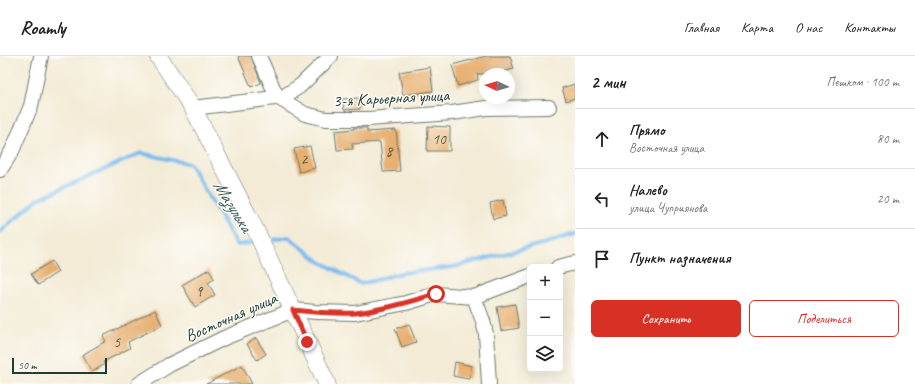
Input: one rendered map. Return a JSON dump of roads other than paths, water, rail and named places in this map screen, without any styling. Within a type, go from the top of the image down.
[{"type":"street","points":[[0,170],[12,151],[31,106],[41,56]]},
{"type":"street","points":[[158,56],[193,108],[258,232],[327,384]]},
{"type":"street","points":[[259,56],[277,97]]},
{"type":"street","points":[[193,108],[283,97],[291,92],[331,56]]},
{"type":"street","name":"3-я Карьерная улица","points":[[277,97],[305,114],[326,119],[368,120],[452,113],[486,108],[549,107]]},
{"type":"street","points":[[563,266],[575,263]]},
{"type":"street","name":"Восточная улица","points":[[139,384],[169,365],[224,338],[293,310],[355,313],[406,304],[436,294],[474,297],[527,277]]},
{"type":"street","points":[[474,297],[486,334],[489,384]]},
{"type":"waterway","name":"Мазулька","points":[[0,232],[38,199],[141,153],[190,164],[237,245],[258,242]]},
{"type":"waterway","name":"Мазулька","points":[[264,241],[289,237],[319,261],[361,284],[401,273],[453,267],[575,234]]}]
